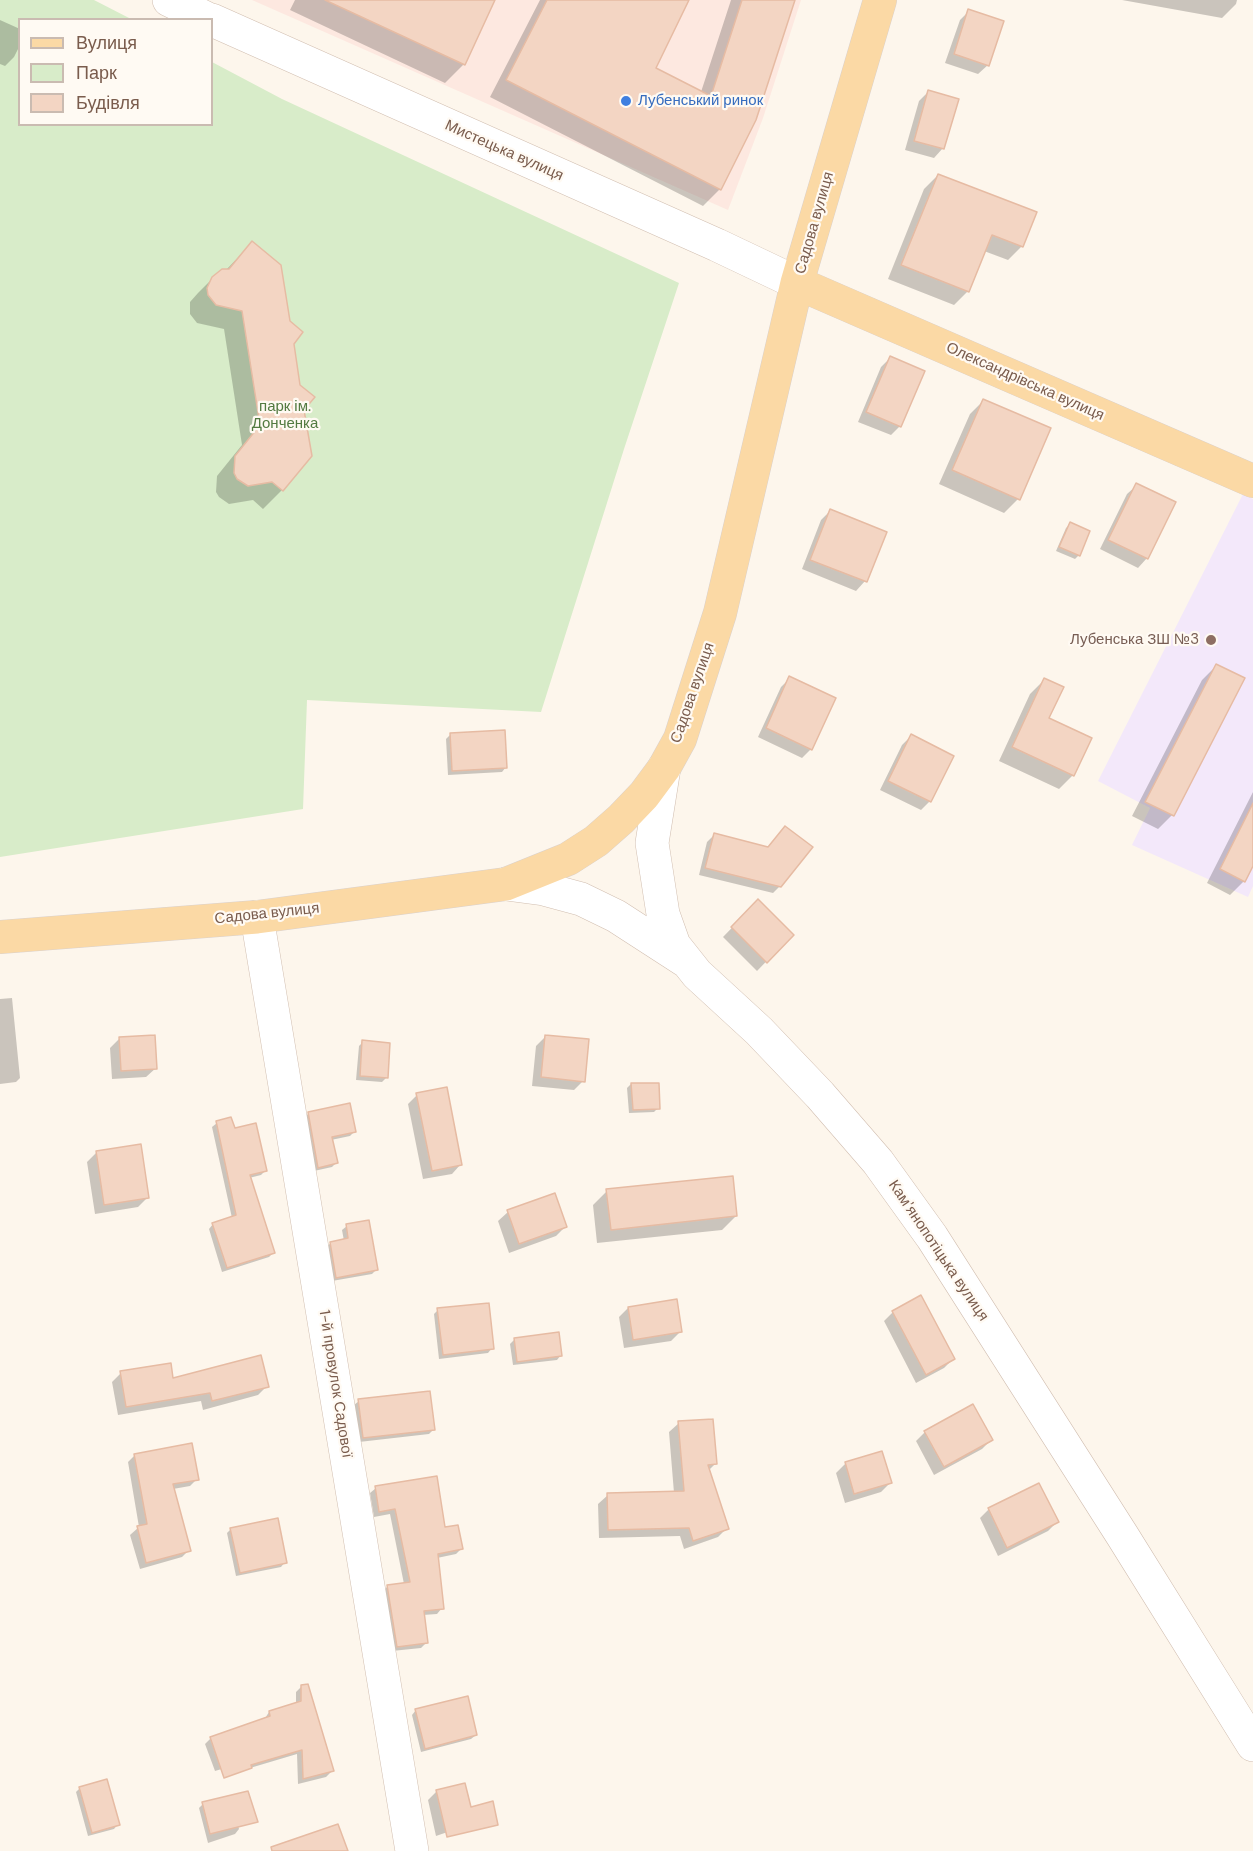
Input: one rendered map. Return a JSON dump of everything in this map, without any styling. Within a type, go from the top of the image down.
[{"type":"main road","name":"Садова вулиця","points":[[0,937],[257,917],[506,884],[568,859],[596,841],[629,811],[664,768],[680,739],[720,613],[797,283],[880,0]]},
{"type":"main road","name":"Олександрівська вулиця","points":[[797,283],[1253,481]]},
{"type":"street","name":"Мистецька вулиця","points":[[169,0],[207,18]]},
{"type":"street","name":"Мистецька вулиця","points":[[213,21],[797,283]]},
{"type":"street","name":"Камʼянопотіцька вулиця","points":[[664,768],[652,843],[663,914],[674,945],[697,974],[759,1031],[820,1095],[884,1171],[938,1247],[1253,1745]]},
{"type":"street","points":[[506,884],[544,889],[581,899],[616,916],[687,962]]},
{"type":"street","name":"1-й провулок Садової","points":[[257,917],[412,1851]]},
{"type":"shaded area","name":"Лубенський ринок","points":[[252,0],[801,0],[763,118],[728,210]]},
{"type":"shaded area","name":"Лубенська ЗШ №3","points":[[1243,494],[1253,499],[1253,886],[1248,897],[1132,845],[1150,808],[1098,781]]},
{"type":"green space","name":"парк ім. Донченка","points":[[0,0],[94,0],[129,18],[18,18],[18,126],[213,126],[213,63],[282,99],[679,283],[541,712],[307,700],[303,809],[0,857]]},
{"type":"building","points":[[325,0],[495,0],[465,65]]},
{"type":"building","points":[[547,0],[689,0],[656,68],[711,96],[742,0],[795,0],[756,120],[721,190],[506,80]]},
{"type":"building","points":[[968,9],[1004,21],[989,66],[954,54]]},
{"type":"building","points":[[928,90],[959,99],[944,149],[914,141]]},
{"type":"building","points":[[938,174],[1037,212],[1023,247],[992,235],[969,292],[901,265]]},
{"type":"building","points":[[252,241],[281,265],[290,321],[303,332],[294,344],[300,385],[315,397],[304,410],[312,456],[283,491],[272,482],[248,486],[237,479],[234,473],[235,456],[260,425],[242,311],[216,305],[208,295],[207,288],[212,277],[222,269],[229,269]]},
{"type":"building","points":[[890,356],[925,371],[901,427],[866,412]]},
{"type":"building","points":[[983,399],[1051,428],[1020,500],[952,470]]},
{"type":"building","points":[[1136,483],[1176,502],[1148,559],[1108,540]]},
{"type":"building","points":[[830,509],[887,532],[867,582],[810,560]]},
{"type":"building","points":[[1070,522],[1090,531],[1080,556],[1059,547]]},
{"type":"building","points":[[1216,664],[1245,678],[1174,816],[1145,802]]},
{"type":"building","points":[[789,676],[836,698],[812,750],[766,728]]},
{"type":"building","points":[[1044,678],[1064,687],[1049,718],[1092,738],[1074,776],[1012,747]]},
{"type":"building","points":[[505,730],[507,768],[452,771],[450,733]]},
{"type":"building","points":[[911,734],[954,756],[931,802],[888,781]]},
{"type":"building","points":[[1253,803],[1253,866],[1245,882],[1220,869]]},
{"type":"building","points":[[785,826],[813,847],[781,887],[705,868],[714,833],[768,847]]},
{"type":"building","points":[[758,899],[794,935],[767,963],[731,927]]},
{"type":"building","points":[[155,1035],[157,1069],[121,1071],[119,1037]]},
{"type":"building","points":[[545,1035],[589,1039],[585,1082],[541,1077]]},
{"type":"building","points":[[362,1040],[390,1043],[388,1078],[360,1076]]},
{"type":"building","points":[[631,1083],[659,1083],[660,1109],[633,1110]]},
{"type":"building","points":[[447,1087],[462,1165],[432,1171],[416,1093]]},
{"type":"building","points":[[350,1103],[356,1132],[332,1137],[338,1163],[318,1168],[308,1112]]},
{"type":"building","points":[[231,1117],[235,1128],[256,1123],[267,1171],[250,1175],[275,1253],[227,1268],[212,1223],[236,1215],[216,1121]]},
{"type":"building","points":[[141,1144],[149,1198],[104,1205],[96,1151]]},
{"type":"building","points":[[733,1176],[737,1216],[611,1230],[606,1189]]},
{"type":"building","points":[[555,1193],[567,1227],[519,1244],[507,1210]]},
{"type":"building","points":[[369,1220],[378,1270],[336,1278],[330,1242],[348,1238],[346,1224]]},
{"type":"building","points":[[921,1295],[955,1359],[926,1375],[892,1311]]},
{"type":"building","points":[[677,1299],[682,1332],[633,1340],[628,1307]]},
{"type":"building","points":[[489,1303],[494,1349],[443,1355],[437,1308]]},
{"type":"building","points":[[559,1332],[562,1356],[517,1362],[514,1338]]},
{"type":"building","points":[[261,1355],[269,1387],[212,1401],[210,1393],[126,1407],[120,1371],[171,1363],[173,1378]]},
{"type":"building","points":[[430,1391],[435,1430],[363,1438],[358,1399]]},
{"type":"building","points":[[973,1404],[993,1440],[944,1467],[924,1431]]},
{"type":"building","points":[[713,1419],[717,1464],[708,1465],[729,1529],[693,1541],[689,1528],[608,1530],[607,1493],[684,1491],[678,1421]]},
{"type":"building","points":[[192,1443],[199,1480],[173,1484],[191,1551],[146,1563],[137,1526],[147,1524],[134,1454]]},
{"type":"building","points":[[882,1451],[892,1483],[854,1494],[845,1462]]},
{"type":"building","points":[[437,1476],[445,1527],[458,1525],[463,1549],[438,1554],[444,1609],[424,1611],[428,1643],[397,1647],[387,1585],[410,1582],[395,1509],[379,1512],[375,1486]]},
{"type":"building","points":[[1039,1483],[1059,1522],[1007,1548],[988,1508]]},
{"type":"building","points":[[278,1518],[287,1563],[240,1573],[230,1528]]},
{"type":"building","points":[[308,1684],[334,1771],[303,1779],[302,1750],[251,1765],[252,1768],[224,1778],[210,1737],[270,1716],[269,1711],[301,1701],[301,1685]]},
{"type":"building","points":[[468,1696],[477,1735],[425,1749],[415,1709]]},
{"type":"building","points":[[107,1779],[120,1825],[92,1833],[79,1787]]},
{"type":"building","points":[[465,1783],[471,1807],[493,1801],[498,1825],[447,1837],[436,1790]]},
{"type":"building","points":[[248,1791],[258,1822],[210,1834],[202,1802]]},
{"type":"building","points":[[338,1824],[348,1851],[272,1851],[271,1847]]},
{"type":"place","name":"Лубенський ринок","points":[[626,101]]},
{"type":"place","name":"Лубенська ЗШ №3","points":[[1211,640]]}]
